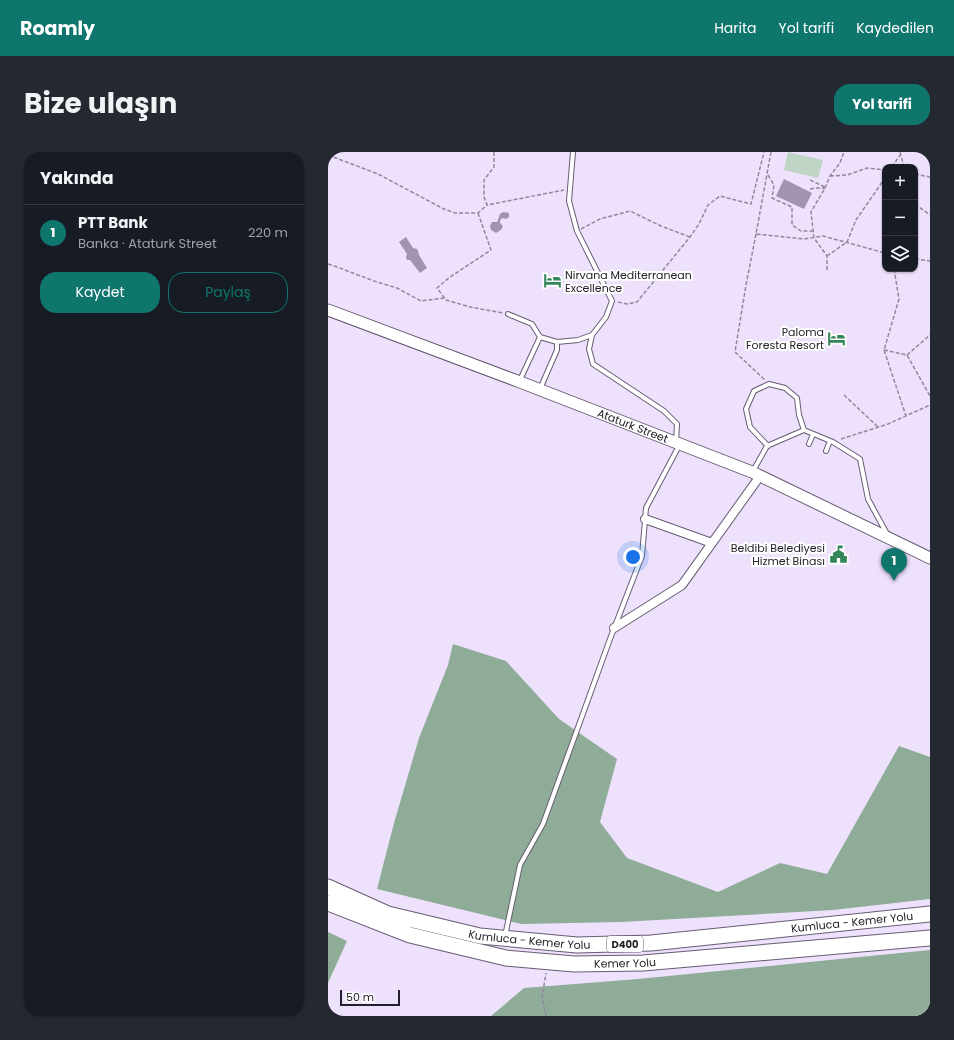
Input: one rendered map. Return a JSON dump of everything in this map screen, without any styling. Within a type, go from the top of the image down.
[{"type":"highway","name":"Kumluca - Kemer Yolu","points":[[328,886],[388,914],[480,936],[577,944],[651,943],[930,914]]},
{"type":"highway","name":"Kemer Yolu","points":[[328,903],[410,936],[506,958],[574,964],[643,963],[930,938]]},
{"type":"street","name":"Ataturk Street","points":[[328,310],[520,382],[756,474],[930,558]]},
{"type":"street","points":[[614,628],[682,585],[712,544],[756,474]]},
{"type":"street","points":[[645,519],[712,544]]},
{"type":"lane","points":[[508,314],[532,324],[540,337],[557,342],[578,340],[592,334],[606,317],[612,301],[577,232],[569,201],[573,152]]},
{"type":"lane","points":[[504,938],[520,864],[543,824],[614,628],[642,556],[646,508],[678,443],[677,424],[664,411],[592,364],[589,349],[592,334]]},
{"type":"lane","points":[[520,382],[540,337]]},
{"type":"lane","points":[[540,390],[557,350],[557,342]]},
{"type":"lane","points":[[768,446],[750,427],[746,409],[754,391],[770,384],[785,388],[797,398],[799,415],[804,430],[831,441],[860,459],[868,499],[889,538]]},
{"type":"lane","points":[[756,474],[767,446],[804,430]]},
{"type":"lane","points":[[809,444],[813,434]]},
{"type":"lane","points":[[826,451],[831,441]]},
{"type":"path","points":[[487,205],[484,197],[484,180],[494,167],[494,152]]},
{"type":"path","points":[[612,301],[627,304],[637,302],[690,237],[699,224],[708,205],[720,196],[751,204],[764,152]]},
{"type":"path","points":[[770,384],[735,352],[771,152]]},
{"type":"path","points":[[826,270],[827,256],[814,238],[811,212],[830,176],[840,163],[844,152]]},
{"type":"path","points":[[894,164],[900,153]]},
{"type":"path","points":[[900,153],[903,164]]},
{"type":"path","points":[[328,155],[332,158],[378,174],[454,213],[478,213],[487,205],[570,189]]},
{"type":"path","points":[[830,176],[848,175],[867,168],[882,170]]},
{"type":"path","points":[[767,173],[774,186],[772,198],[792,207],[792,225],[801,231],[813,231]]},
{"type":"path","points":[[918,174],[930,176]]},
{"type":"path","points":[[810,180],[825,187]]},
{"type":"path","points":[[827,256],[847,242],[856,220],[882,182]]},
{"type":"path","points":[[810,189],[825,187]]},
{"type":"path","points":[[918,206],[930,215]]},
{"type":"path","points":[[577,232],[600,219],[630,211],[661,226],[690,237]]},
{"type":"path","points":[[478,213],[491,250],[450,277],[437,288],[446,300],[470,307],[508,314]]},
{"type":"path","points":[[756,234],[804,239],[823,236],[882,252]]},
{"type":"path","points":[[918,259],[930,261]]},
{"type":"path","points":[[328,264],[397,288],[421,301],[444,298]]},
{"type":"path","points":[[894,272],[899,299],[884,350],[906,416]]},
{"type":"path","points":[[907,355],[930,335]]},
{"type":"path","points":[[884,350],[907,355],[930,396]]},
{"type":"path","points":[[844,395],[878,428]]},
{"type":"path","points":[[831,441],[878,428],[930,404]]},
{"type":"path","points":[[546,1016],[542,998],[548,961]]},
{"type":"green space","points":[[788,152],[823,160],[818,178],[784,170]]},
{"type":"green space","points":[[453,644],[506,661],[559,719],[617,759],[600,822],[627,858],[718,892],[780,863],[827,874],[899,746],[930,757],[930,899],[833,910],[621,922],[521,924],[377,889],[394,823],[419,738],[448,665]]},
{"type":"green space","points":[[328,932],[347,941],[328,983]]},
{"type":"green space","points":[[930,950],[930,1016],[491,1016],[524,988],[638,979]]},
{"type":"shaded area","points":[[784,179],[812,193],[804,209],[776,196]]},
{"type":"shaded area","points":[[503,212],[509,213],[509,217],[506,219],[502,218],[500,223],[503,226],[501,230],[496,233],[491,230],[490,226],[492,222],[497,222],[500,214]]},
{"type":"shaded area","points":[[406,237],[413,248],[417,249],[427,268],[420,273],[410,260],[407,260],[407,254],[399,242]]},
{"type":"place","name":"Nirvana Mediterranean Excellence","points":[[552,281]]},
{"type":"place","name":"Paloma Foresta Resort","points":[[837,338]]},
{"type":"place","name":"Beldibi Belediyesi Hizmet Binası","points":[[838,554]]},
{"type":"place","name":"PTT Bank","points":[[894,581]]}]
